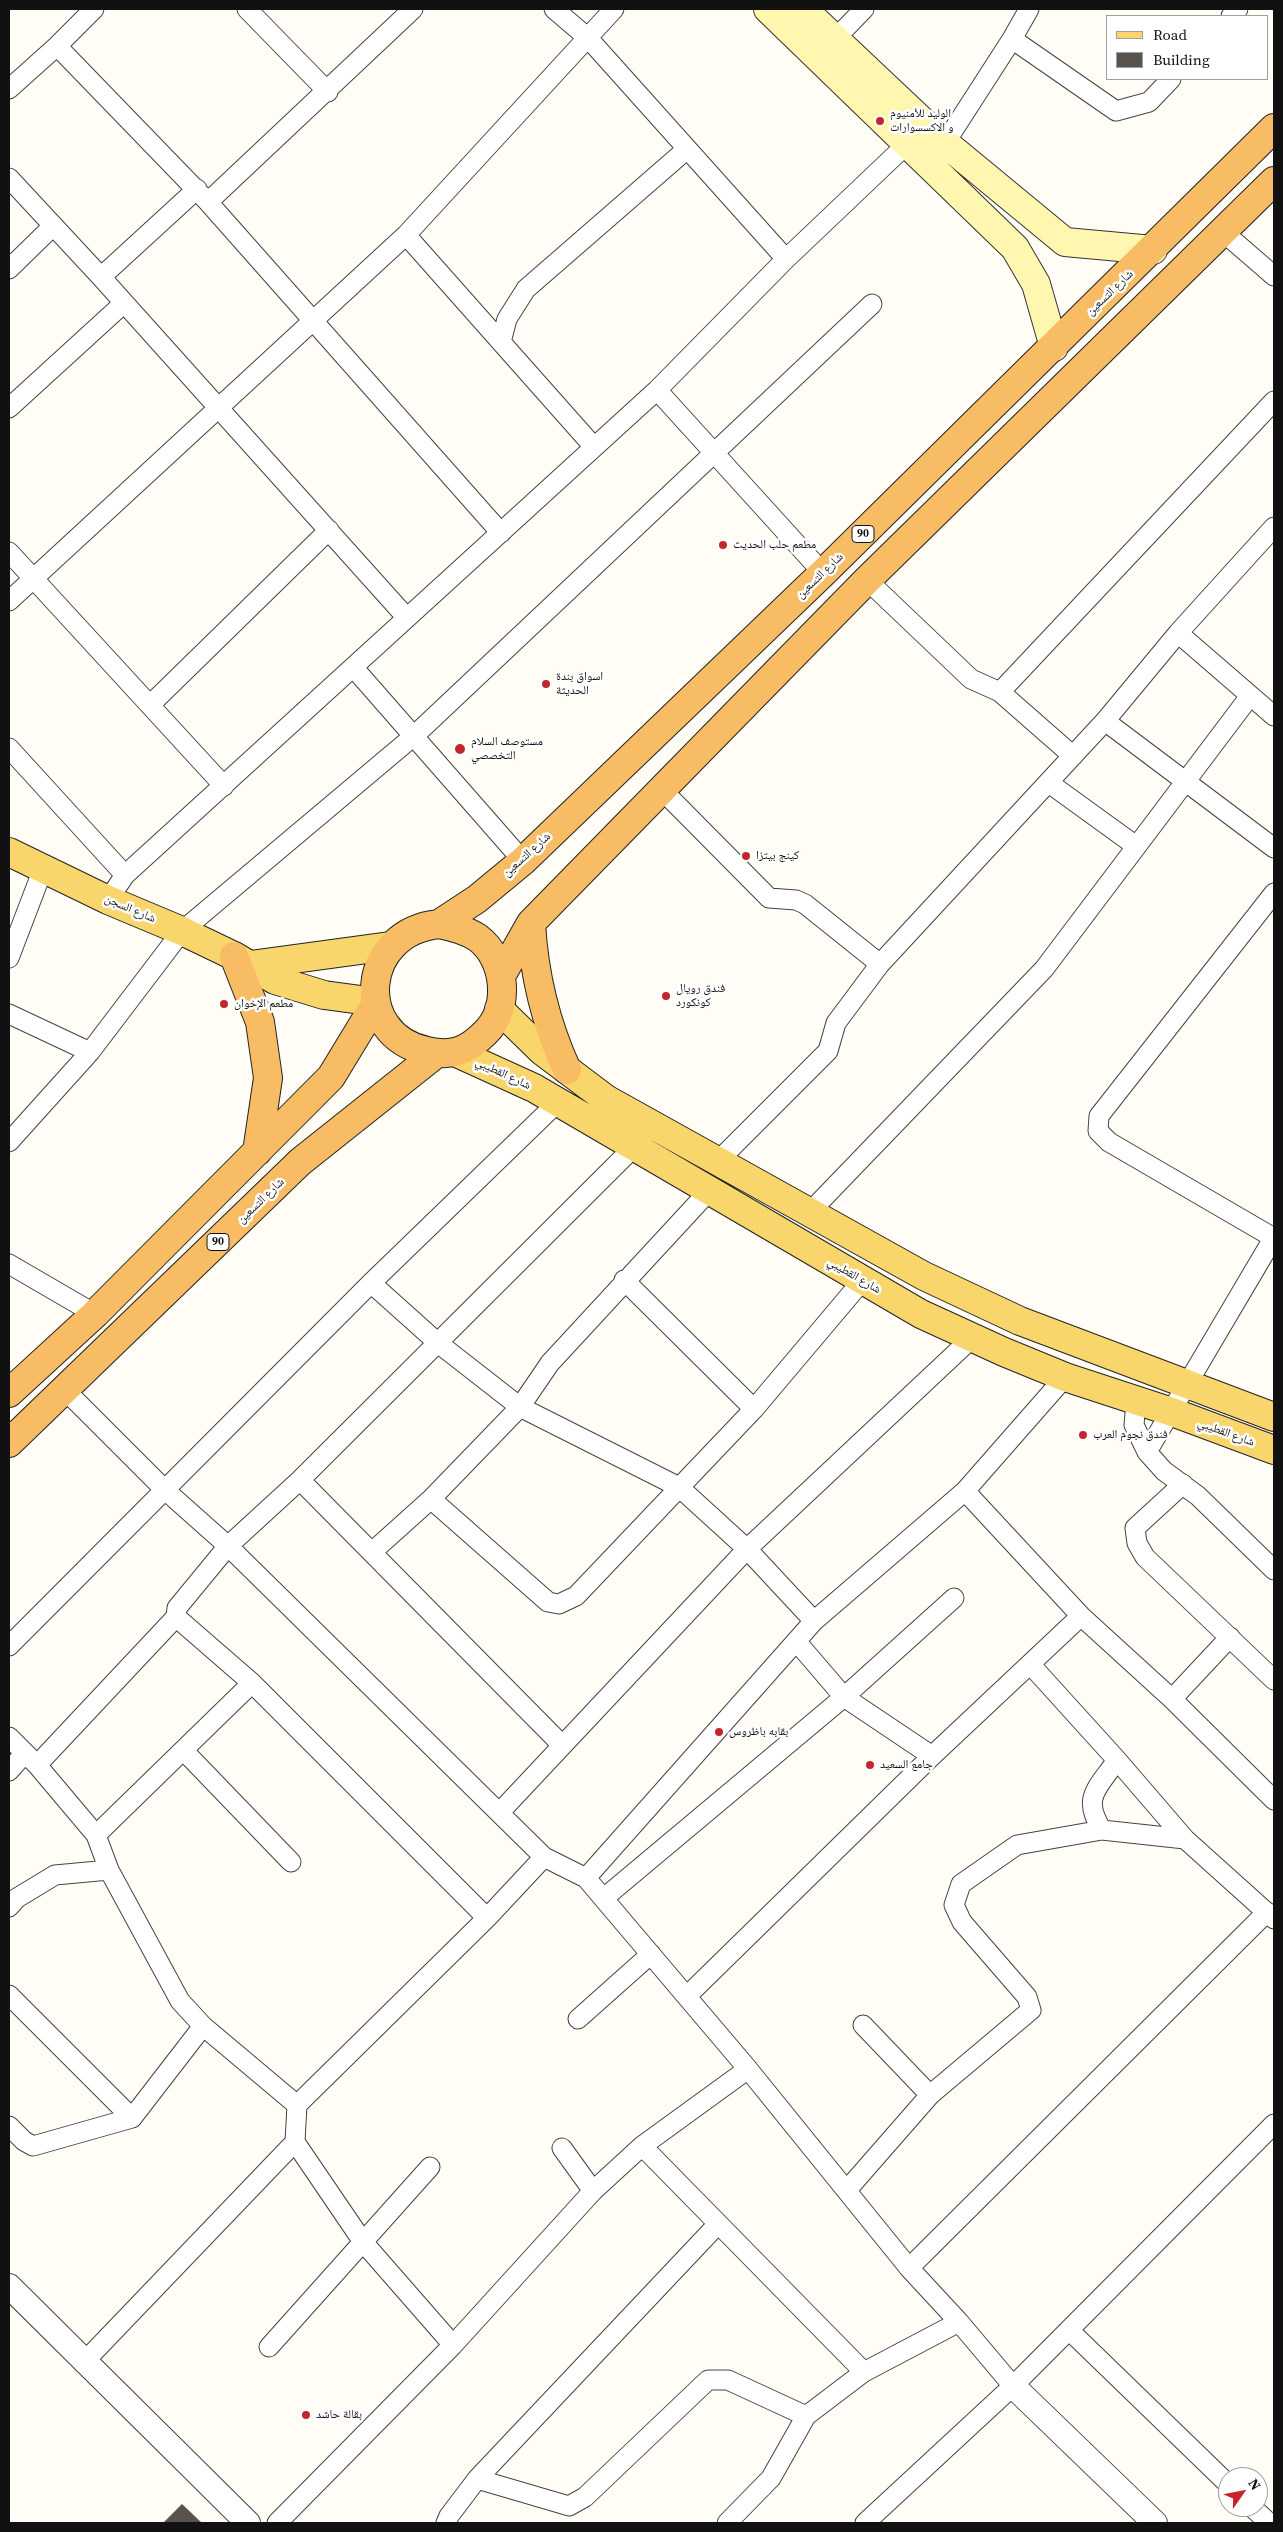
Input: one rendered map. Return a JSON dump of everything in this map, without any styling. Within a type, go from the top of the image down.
[{"type":"highway","name":"شارع التسعين","points":[[439,924],[477,899],[522,860],[824,573],[1154,250],[1274,128]]},
{"type":"highway","points":[[501,976],[531,923],[867,580],[1274,181]]},
{"type":"highway","points":[[531,923],[537,984],[552,1035],[567,1070]]},
{"type":"highway","points":[[439,924],[460,928],[479,939],[493,956],[501,976],[502,998],[499,1008],[486,1032],[447,1053],[416,1049],[398,1039],[384,1023],[376,1002],[376,972],[390,946],[412,930],[439,924]]},
{"type":"highway","points":[[242,961],[260,1022],[268,1078],[257,1152]]},
{"type":"highway","points":[[9,1394],[95,1314],[332,1077],[376,1002]]},
{"type":"highway","name":"شارع التسعين","points":[[9,1442],[300,1162],[447,1053]]},
{"type":"main road","points":[[768,9],[1015,248],[1036,284],[1054,347]]},
{"type":"main road","points":[[803,9],[946,143],[1065,242],[1154,250]]},
{"type":"main road","name":"شارع السجن","points":[[9,852],[108,900],[182,931],[275,980],[324,995],[376,1002]]},
{"type":"main road","points":[[242,961],[390,946]]},
{"type":"main road","points":[[499,1008],[537,1046],[606,1099],[915,1272],[1020,1321],[1274,1417]]},
{"type":"main road","name":"شارع القطيبي","points":[[447,1053],[509,1076],[558,1102],[862,1281],[972,1338],[1065,1377],[1136,1402],[1172,1412],[1274,1450]]},
{"type":"street","points":[[9,89],[58,46],[94,9]]},
{"type":"street","points":[[247,9],[328,92]]},
{"type":"street","points":[[101,277],[328,92],[413,9]]},
{"type":"street","points":[[554,9],[588,38],[786,259]]},
{"type":"street","points":[[9,601],[406,235],[614,9]]},
{"type":"street","points":[[836,38],[864,9]]},
{"type":"street","points":[[946,143],[1029,9]]},
{"type":"street","points":[[1012,39],[1116,111],[1149,102],[1170,80]]},
{"type":"street","points":[[58,46],[202,196],[501,532]]},
{"type":"street","points":[[108,900],[125,875],[657,390],[786,259],[907,144]]},
{"type":"street","points":[[501,342],[507,319],[526,289],[687,149]]},
{"type":"street","points":[[9,178],[52,227],[101,277],[407,618]]},
{"type":"street","points":[[9,269],[52,227]]},
{"type":"street","points":[[1222,232],[1274,276]]},
{"type":"street","points":[[406,235],[594,447]]},
{"type":"street","points":[[9,408],[124,303]]},
{"type":"street","points":[[9,1142],[90,1052],[182,931],[415,735],[872,304]]},
{"type":"street","points":[[657,390],[713,454],[824,573]]},
{"type":"street","points":[[1000,692],[1274,401]]},
{"type":"street","points":[[717,1162],[828,1051],[836,1023],[880,964],[1105,721],[1178,633],[1274,526]]},
{"type":"street","points":[[150,705],[329,530]]},
{"type":"street","points":[[9,552],[224,786]]},
{"type":"street","points":[[867,580],[971,679],[1000,692],[1073,756]]},
{"type":"street","points":[[1178,633],[1274,716]]},
{"type":"street","points":[[353,667],[415,735],[522,860]]},
{"type":"street","points":[[809,1213],[1044,968],[1250,696]]},
{"type":"street","points":[[1105,721],[1274,848]]},
{"type":"street","points":[[9,748],[125,875]]},
{"type":"street","points":[[1049,783],[1136,846]]},
{"type":"street","points":[[662,790],[769,898],[796,900],[805,904],[880,964]]},
{"type":"street","points":[[9,958],[43,869]]},
{"type":"street","points":[[1147,1452],[1274,1238],[1109,1142],[1098,1131],[1099,1116],[1274,893]]},
{"type":"street","points":[[9,1014],[90,1052]]},
{"type":"street","points":[[9,1646],[371,1283],[558,1102]]},
{"type":"street","points":[[9,1771],[31,1760],[176,1617],[177,1608],[228,1546],[300,1480],[655,1126]]},
{"type":"street","points":[[372,1552],[431,1499],[520,1407],[550,1363],[624,1280],[709,1191]]},
{"type":"street","points":[[9,1264],[95,1314]]},
{"type":"street","points":[[624,1280],[754,1409]]},
{"type":"street","points":[[431,1499],[548,1602],[559,1604],[576,1596],[754,1409],[862,1281]]},
{"type":"street","points":[[371,1283],[438,1343],[520,1407],[679,1486],[747,1549],[814,1621]]},
{"type":"street","points":[[500,1812],[561,1744],[747,1549],[972,1338]]},
{"type":"street","points":[[586,1878],[814,1621],[965,1491],[1065,1377]]},
{"type":"street","points":[[65,1390],[165,1490],[228,1546],[544,1857],[586,1878],[748,2069],[909,2268],[959,2322],[1013,2386],[1155,2523]]},
{"type":"street","points":[[1136,1402],[1134,1425],[1147,1452],[1164,1470],[1198,1496],[1274,1570]]},
{"type":"street","points":[[300,1480],[561,1744]]},
{"type":"street","points":[[1182,1484],[1135,1528],[1137,1543],[1145,1557],[1274,1680]]},
{"type":"street","points":[[965,1491],[1081,1616],[1172,1699],[1274,1800]]},
{"type":"street","points":[[604,1898],[844,1697],[954,1598]]},
{"type":"street","points":[[687,1996],[932,1756],[1081,1616]]},
{"type":"street","points":[[176,1617],[252,1683],[487,1918]]},
{"type":"street","points":[[1172,1699],[1230,1637]]},
{"type":"street","points":[[796,1641],[844,1697],[932,1756]]},
{"type":"street","points":[[909,2268],[1271,1915],[1185,1839],[1030,1664]]},
{"type":"street","points":[[96,1836],[252,1683]]},
{"type":"street","points":[[9,1737],[96,1836],[109,1870],[180,2001],[202,2026],[296,2105]]},
{"type":"street","points":[[184,1751],[291,1862]]},
{"type":"street","points":[[1102,1830],[1093,1816],[1091,1798],[1117,1760]]},
{"type":"street","points":[[847,2190],[930,2095],[1031,2010],[1027,1997],[962,1922],[954,1905],[961,1884],[1018,1845],[1102,1830],[1185,1839]]},
{"type":"street","points":[[453,2346],[363,2242],[295,2142],[296,2105],[487,1918],[544,1857]]},
{"type":"street","points":[[9,1907],[18,1898],[55,1875],[109,1870]]},
{"type":"street","points":[[578,2019],[651,1954]]},
{"type":"street","points":[[9,1995],[132,2118]]},
{"type":"street","points":[[863,2025],[930,2095]]},
{"type":"street","points":[[9,2126],[24,2141],[33,2146],[132,2118],[202,2026]]},
{"type":"street","points":[[277,2523],[453,2346],[594,2191],[642,2146],[748,2069]]},
{"type":"street","points":[[865,2523],[1013,2386],[1274,2124]]},
{"type":"street","points":[[86,2360],[295,2142]]},
{"type":"street","points":[[642,2146],[864,2372]]},
{"type":"street","points":[[562,2148],[594,2191]]},
{"type":"street","points":[[269,2347],[430,2167]]},
{"type":"street","points":[[446,2523],[448,2516],[477,2479],[718,2224]]},
{"type":"street","points":[[9,2286],[86,2360],[248,2523]]},
{"type":"street","points":[[727,2523],[771,2478],[806,2416],[864,2372],[959,2322]]},
{"type":"street","points":[[1069,2330],[1218,2474]]},
{"type":"street","points":[[477,2479],[569,2506],[585,2497],[708,2380],[728,2380],[806,2416]]},
{"type":"building","points":[[182,2504],[202,2523],[163,2523]]},
{"type":"place","name":"الوليد للأمنيوم و الاكسسوارات","points":[[880,121]]},
{"type":"place","name":"مطعم حلب الحديث","points":[[723,545]]},
{"type":"place","name":"اسواق بندة الحديثة","points":[[546,684]]},
{"type":"place","name":"مستوصف السلام التخصصي","points":[[460,749]]},
{"type":"place","name":"كينج بيتزا","points":[[746,856]]},
{"type":"place","name":"فندق رويال كونكورد","points":[[666,996]]},
{"type":"place","name":"مطعم الإخوان","points":[[224,1004]]},
{"type":"place","name":"فندق نجوم العرب","points":[[1083,1435]]},
{"type":"place","name":"بقابه باظروس","points":[[719,1732]]},
{"type":"place","name":"جامع السعيد","points":[[870,1765]]},
{"type":"place","name":"بقالة حاشد","points":[[306,2415]]}]
